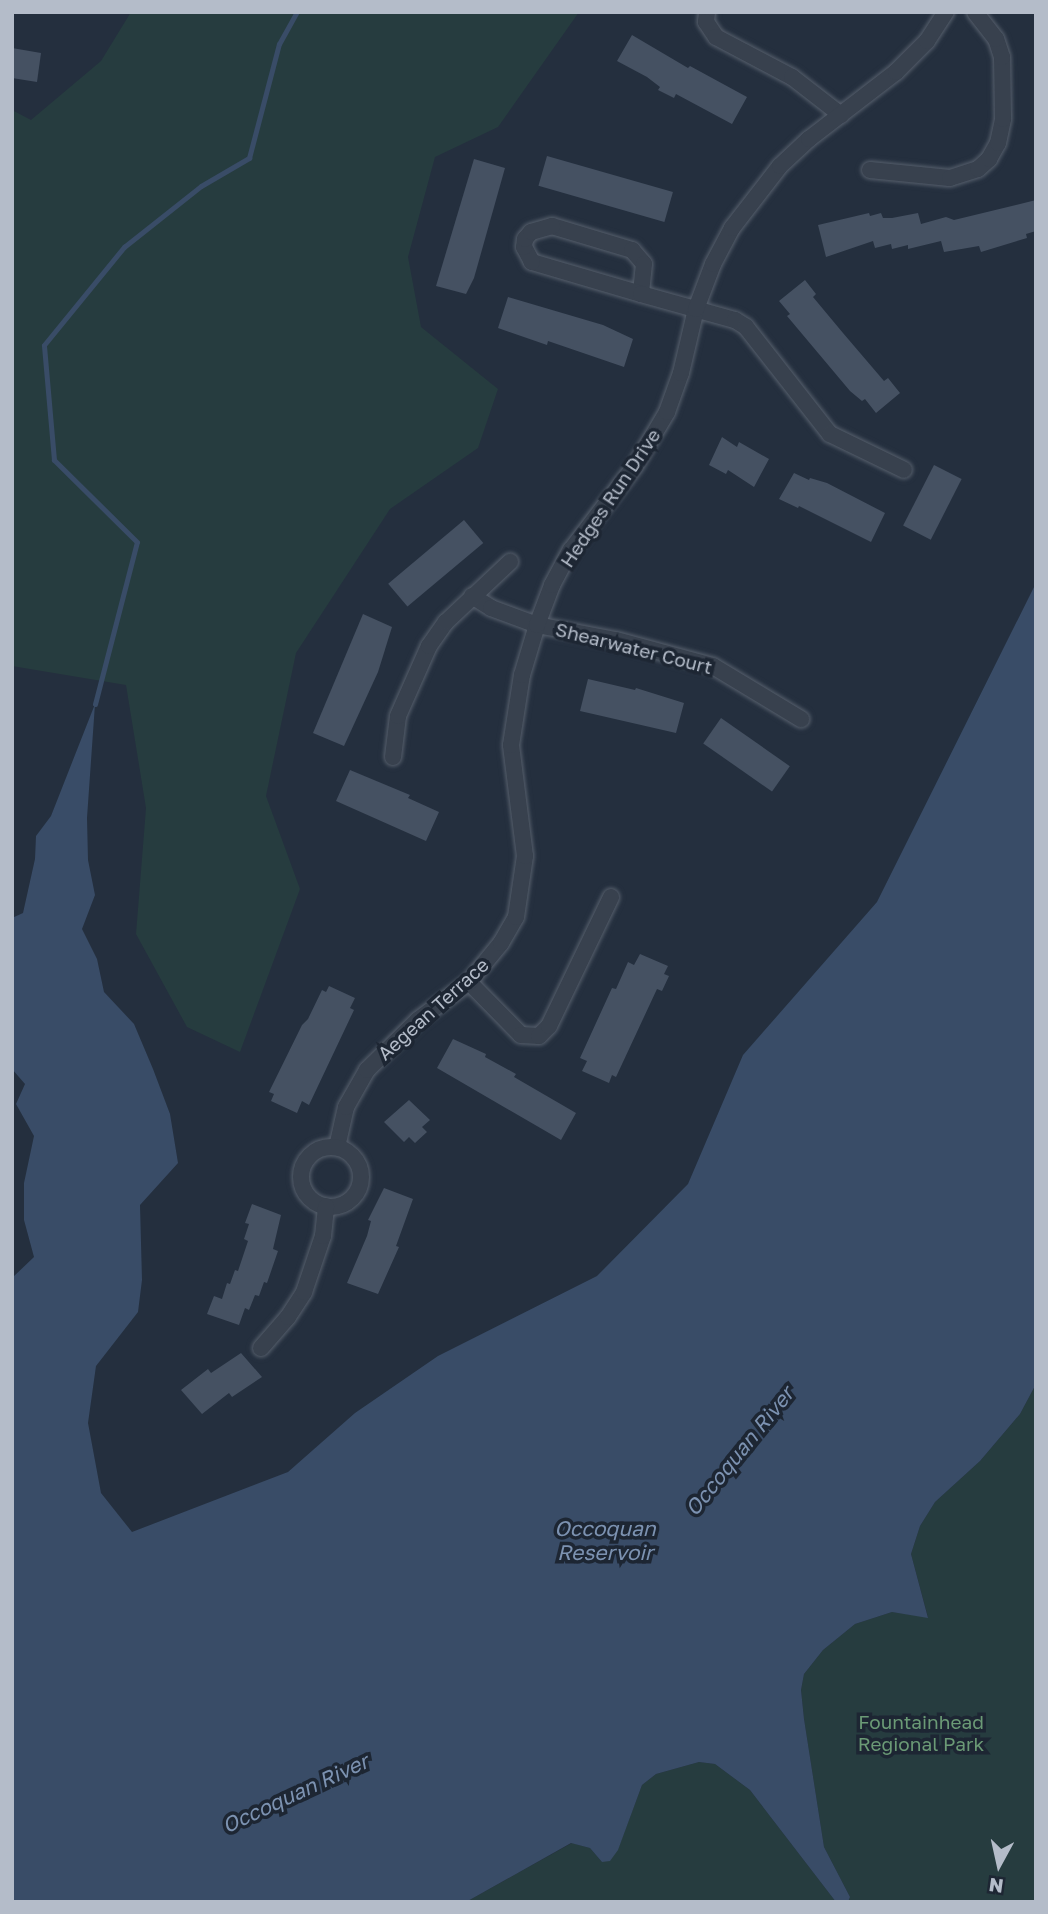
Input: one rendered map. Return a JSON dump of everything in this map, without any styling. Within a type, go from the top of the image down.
[{"type":"street","points":[[707,12],[706,22],[716,37],[792,77],[841,115]]},
{"type":"street","name":"Hedges Run Drive","points":[[511,745],[517,701],[537,625],[552,585],[571,550],[635,466],[667,412],[681,373],[696,309],[713,264],[732,228],[754,196],[799,148],[896,72],[927,41],[946,12]]},
{"type":"street","points":[[870,170],[950,178],[978,169],[989,159],[998,143],[1003,119],[1002,57],[996,39],[975,12]]},
{"type":"street","points":[[641,294],[643,264],[632,250],[552,226],[541,227],[525,239],[526,256],[532,262],[641,294],[736,320],[746,327],[830,434],[904,470]]},
{"type":"street","points":[[393,757],[398,716],[413,676],[446,622],[510,562]]},
{"type":"street","name":"Shearwater Court","points":[[472,597],[510,617],[537,625],[616,640],[713,666],[801,719]]},
{"type":"street","name":"Aegean Terrace","points":[[337,1147],[346,1107],[367,1070],[418,1020],[469,982],[501,943],[516,918],[524,878],[523,822],[513,776],[511,745]]},
{"type":"street","points":[[469,982],[521,1035],[539,1037],[549,1027],[611,897]]},
{"type":"street","points":[[337,1147],[348,1150],[356,1158],[361,1179],[354,1198],[344,1205],[326,1206],[308,1196],[300,1176],[307,1159],[318,1151],[337,1147]]},
{"type":"street","points":[[261,1348],[288,1317],[304,1292],[318,1255],[326,1206]]},
{"type":"green space","points":[[131,12],[579,12],[498,127],[435,157],[408,257],[421,327],[498,389],[478,448],[390,509],[296,653],[266,796],[300,889],[240,1052],[187,1027],[136,934],[146,808],[126,685],[12,666],[12,110],[31,120],[101,61]]},
{"type":"green space","name":"Fountainhead Regional Park","points":[[1036,1384],[1036,1902],[848,1902],[850,1897],[824,1847],[804,1719],[801,1690],[804,1674],[823,1650],[855,1624],[892,1612],[928,1617],[911,1554],[920,1526],[935,1502],[980,1461],[1020,1414]]},
{"type":"green space","points":[[699,1762],[715,1764],[750,1790],[836,1902],[466,1902],[572,1843],[590,1848],[602,1862],[618,1849],[642,1785],[656,1774]]},
{"type":"water","name":"Occoquan Reservoir","points":[[1036,583],[1036,1384],[1020,1414],[980,1461],[935,1502],[920,1526],[911,1554],[928,1618],[892,1612],[855,1624],[823,1650],[804,1674],[801,1690],[804,1719],[824,1847],[850,1897],[848,1902],[836,1902],[750,1790],[715,1764],[699,1762],[656,1774],[642,1785],[618,1850],[610,1861],[602,1862],[590,1848],[571,1843],[466,1902],[12,1902],[12,1278],[34,1257],[24,1220],[24,1183],[34,1136],[16,1104],[25,1084],[12,1069],[12,918],[23,913],[35,859],[36,836],[51,816],[95,704],[87,818],[88,860],[95,895],[82,929],[97,959],[104,992],[134,1024],[153,1069],[170,1114],[178,1163],[140,1205],[142,1280],[138,1312],[96,1366],[88,1423],[101,1493],[132,1532],[288,1472],[355,1413],[438,1356],[597,1276],[688,1184],[743,1055],[877,902]]},
{"type":"building","points":[[632,35],[688,68],[690,66],[747,97],[732,124],[676,94],[674,98],[658,90],[660,87],[647,77],[617,61]]},
{"type":"building","points":[[12,48],[41,53],[37,82],[12,78]]},
{"type":"building","points":[[547,156],[673,192],[664,222],[538,186]]},
{"type":"building","points":[[474,159],[505,168],[474,278],[466,294],[436,286]]},
{"type":"building","points":[[1036,200],[1036,231],[1026,234],[1027,238],[981,252],[979,246],[944,252],[941,241],[908,249],[908,245],[892,249],[891,244],[875,248],[873,241],[826,257],[818,225],[869,213],[870,216],[881,213],[883,218],[892,218],[918,213],[921,224],[946,217],[954,220]]},
{"type":"building","points":[[805,280],[816,294],[813,297],[843,333],[884,381],[888,378],[900,393],[876,413],[865,399],[862,401],[850,391],[787,316],[790,314],[779,301]]},
{"type":"building","points":[[508,297],[603,325],[633,339],[624,367],[548,341],[547,345],[498,328]]},
{"type":"building","points":[[722,437],[737,447],[739,442],[769,459],[754,487],[728,470],[726,474],[709,465]]},
{"type":"building","points":[[934,465],[962,479],[931,540],[903,526]]},
{"type":"building","points":[[794,473],[809,480],[810,478],[827,483],[885,513],[871,542],[799,506],[798,508],[779,499]]},
{"type":"building","points":[[464,520],[483,543],[407,607],[388,584]]},
{"type":"building","points":[[363,614],[392,627],[378,672],[344,746],[313,733]]},
{"type":"building","points":[[588,679],[635,690],[636,688],[684,703],[676,733],[580,711]]},
{"type":"building","points":[[721,718],[790,766],[772,792],[703,743]]},
{"type":"building","points":[[350,770],[410,795],[408,798],[439,812],[426,841],[336,801]]},
{"type":"building","points":[[640,954],[668,966],[664,974],[669,976],[662,991],[657,989],[616,1077],[612,1075],[609,1083],[582,1071],[587,1061],[580,1058],[612,988],[616,989],[628,962],[634,965]]},
{"type":"building","points":[[329,986],[355,998],[350,1008],[354,1010],[309,1105],[302,1101],[297,1113],[271,1101],[274,1094],[269,1092],[302,1025],[308,1019],[322,990],[326,992]]},
{"type":"building","points":[[453,1039],[486,1054],[485,1057],[516,1074],[514,1077],[576,1113],[561,1140],[437,1068]]},
{"type":"building","points":[[409,1100],[430,1120],[422,1127],[427,1132],[415,1143],[409,1137],[404,1142],[384,1122]]},
{"type":"building","points":[[384,1188],[413,1199],[396,1246],[399,1247],[378,1294],[347,1283],[367,1236],[371,1221],[368,1220]]},
{"type":"building","points":[[252,1204],[281,1215],[273,1249],[278,1251],[267,1283],[264,1282],[259,1296],[255,1295],[249,1310],[245,1308],[239,1325],[207,1314],[214,1296],[222,1299],[227,1283],[230,1284],[235,1270],[238,1271],[248,1241],[244,1239],[249,1224],[245,1223]]},
{"type":"building","points":[[241,1353],[262,1377],[232,1397],[229,1393],[202,1414],[181,1390],[208,1369],[211,1373]]},
{"type":"waterway","points":[[95,704],[137,542],[54,460],[44,345],[124,247],[201,186],[249,158],[279,44],[297,12]]},
{"type":"water label","name":"Occoquan River","points":[[739,1451]]},
{"type":"water label","name":"Occoquan River","points":[[295,1793]]}]
